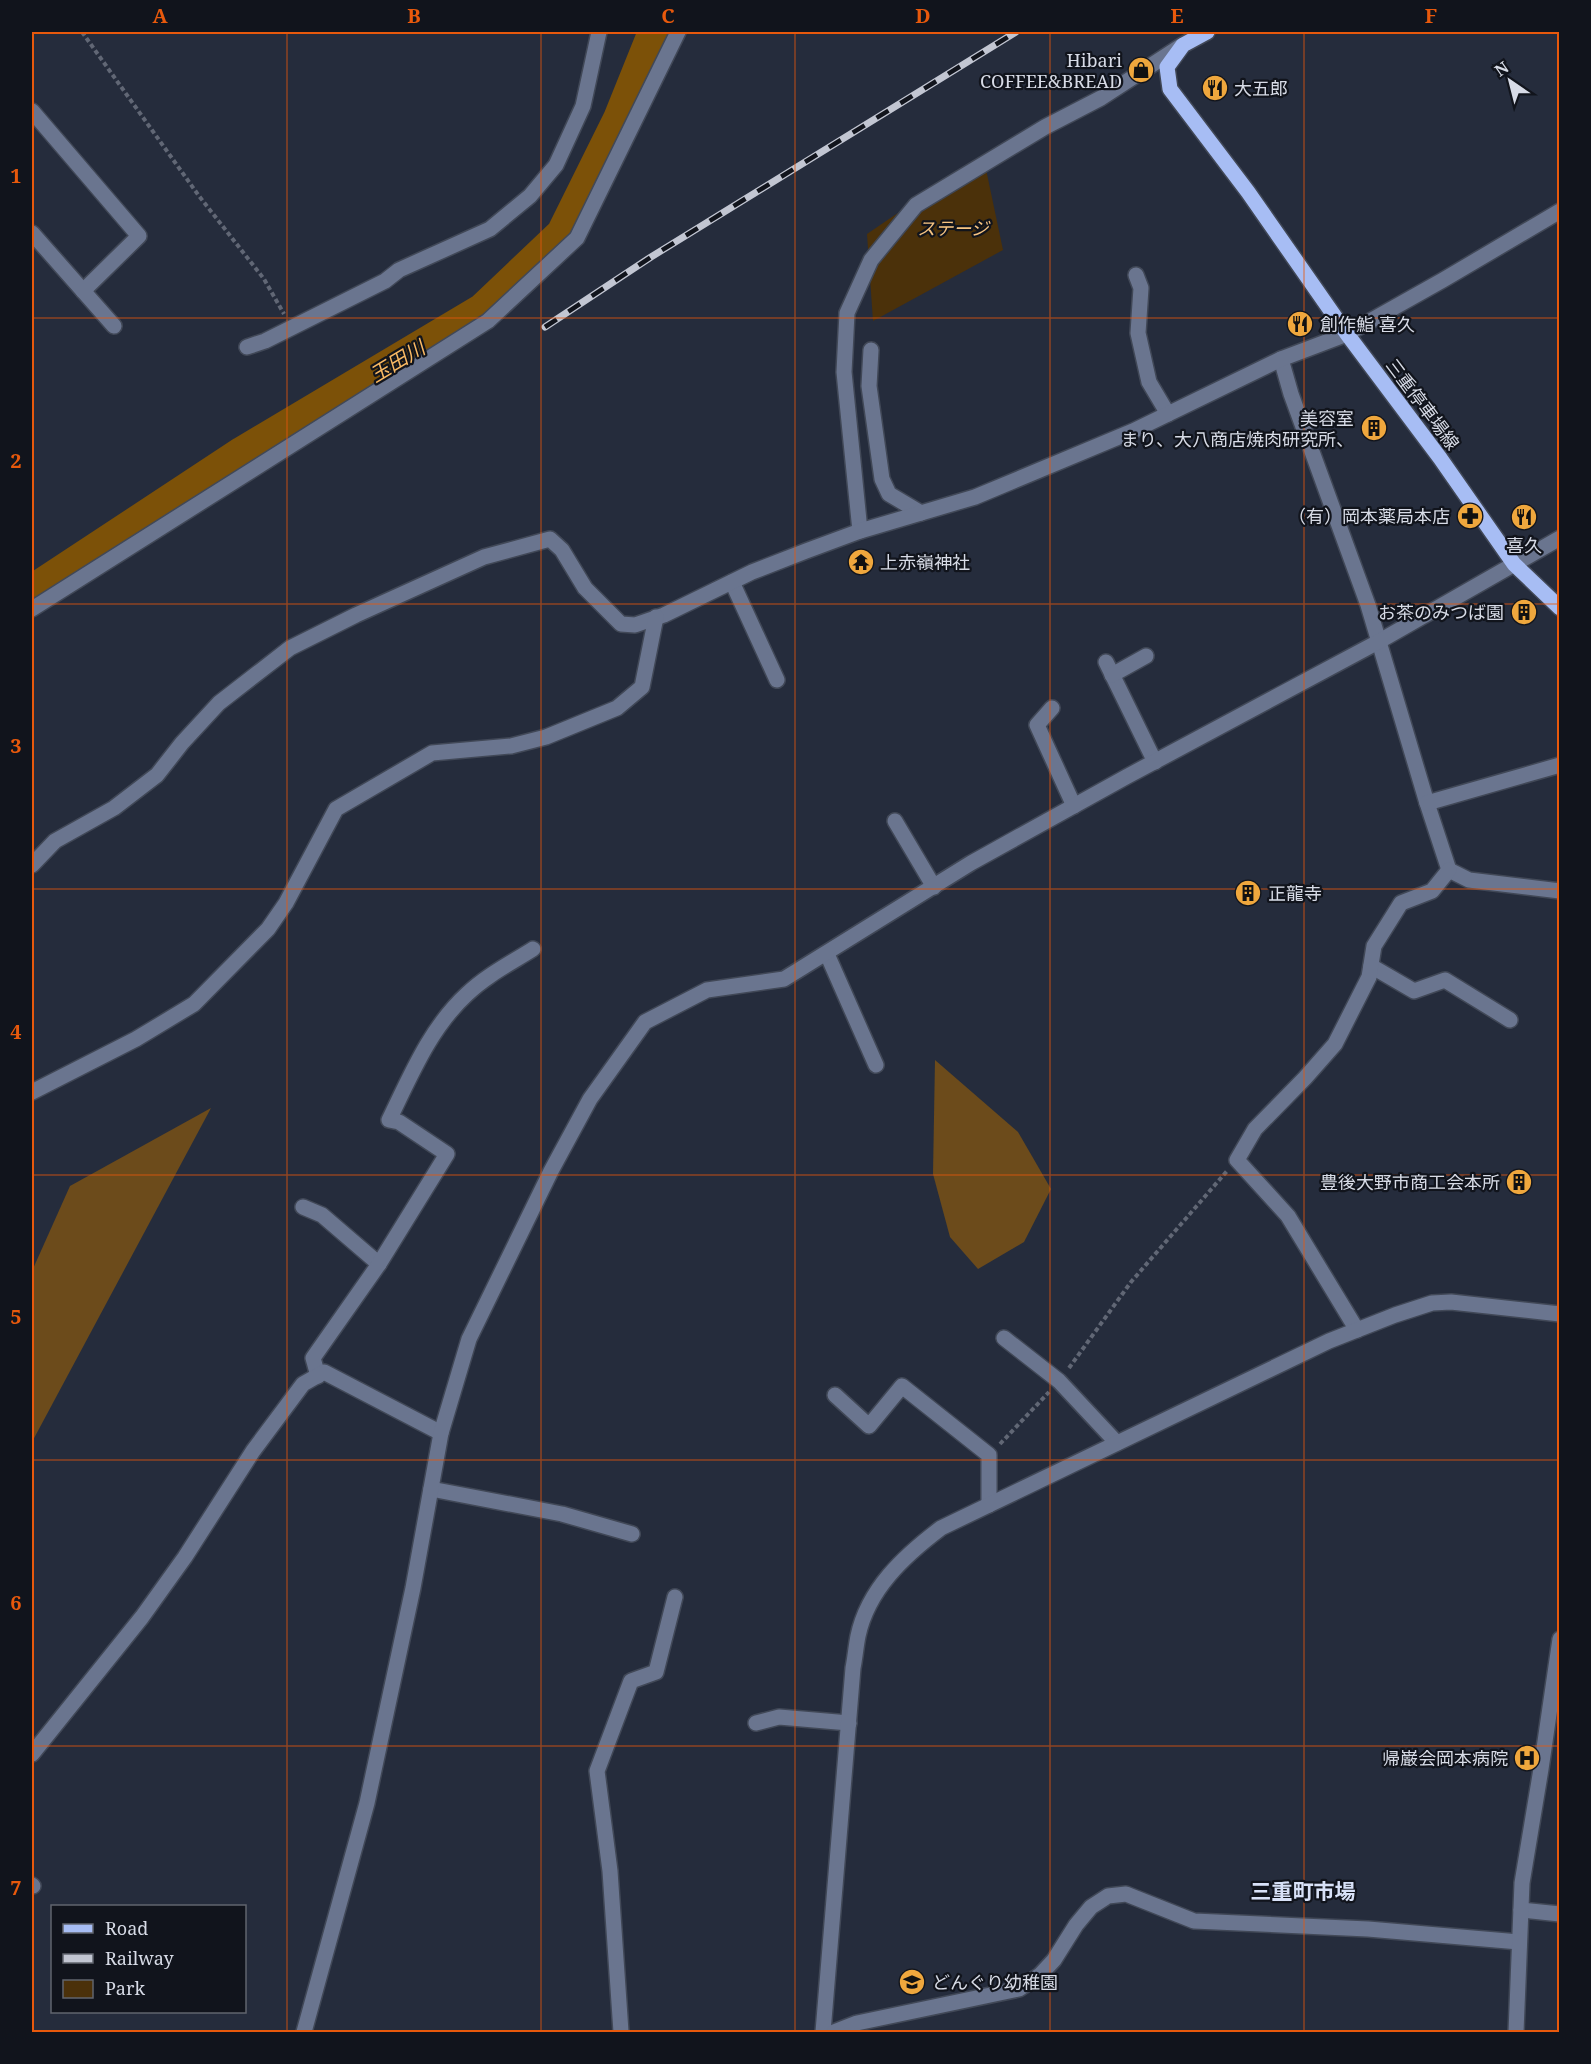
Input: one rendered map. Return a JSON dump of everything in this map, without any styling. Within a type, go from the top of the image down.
[{"type":"main road","points":[[1183,45],[1207,32]]},
{"type":"main road","name":"三重停車場線","points":[[1183,45],[1167,67],[1170,89],[1248,192],[1347,334],[1440,458],[1514,564],[1560,608]]},
{"type":"street","points":[[247,347],[291,328],[385,281],[399,270],[490,229],[530,196],[556,165],[583,106],[598,32]]},
{"type":"street","points":[[32,609],[488,321],[577,238],[678,32]]},
{"type":"street","points":[[860,531],[844,372],[847,313],[871,260],[916,205],[1045,126],[1101,98],[1183,45]]},
{"type":"street","points":[[32,111],[139,236],[83,291]]},
{"type":"street","points":[[32,865],[55,841],[114,808],[156,776],[182,743],[219,704],[291,648],[356,615],[484,557],[550,539],[562,550],[585,588],[621,624],[635,625],[752,572],[860,531],[975,497],[1124,435],[1281,358],[1347,334],[1560,211]]},
{"type":"street","points":[[32,232],[114,326]]},
{"type":"street","points":[[1136,275],[1141,288],[1138,333],[1149,382],[1168,414]]},
{"type":"street","points":[[870,350],[869,386],[882,479],[889,494],[921,513]]},
{"type":"street","points":[[1281,358],[1291,394],[1368,605],[1449,870],[1469,880],[1560,891]]},
{"type":"street","points":[[304,2032],[367,1803],[413,1588],[441,1433],[469,1339],[551,1171],[590,1099],[645,1022],[706,990],[784,979],[971,863],[1378,642],[1560,538]]},
{"type":"street","points":[[732,582],[777,680]]},
{"type":"street","points":[[32,1092],[136,1039],[194,1004],[268,929],[286,903],[336,809],[432,753],[511,746],[546,737],[617,708],[642,687],[656,617]]},
{"type":"street","points":[[1146,656],[1109,668],[1155,762]]},
{"type":"street","points":[[1052,708],[1037,725],[1074,806]]},
{"type":"street","points":[[1427,803],[1560,765]]},
{"type":"street","points":[[895,821],[934,887]]},
{"type":"street","points":[[1357,1330],[1288,1216],[1236,1160],[1256,1129],[1335,1044],[1369,977],[1374,946],[1401,903],[1432,891],[1449,870]]},
{"type":"street","points":[[318,1376],[313,1358],[379,1264],[447,1154],[399,1122],[389,1120],[429,1039],[466,995],[487,977],[533,949]]},
{"type":"street","points":[[827,954],[876,1065]]},
{"type":"street","points":[[1371,966],[1414,990],[1446,980],[1510,1020]]},
{"type":"street","points":[[303,1208],[322,1215],[379,1264]]},
{"type":"street","points":[[823,2032],[858,1635],[872,1599],[893,1570],[913,1549],[941,1528],[1329,1341],[1357,1330],[1432,1303],[1451,1302],[1560,1314]]},
{"type":"street","points":[[1004,1338],[1059,1381],[1117,1443]]},
{"type":"street","points":[[32,1754],[142,1617],[186,1557],[253,1450],[303,1384],[324,1372],[441,1433]]},
{"type":"street","points":[[835,1395],[869,1426],[902,1386],[989,1455],[989,1505]]},
{"type":"street","points":[[431,1489],[562,1514],[632,1534]]},
{"type":"street","points":[[621,2032],[610,1871],[597,1771],[631,1681],[656,1672],[675,1597]]},
{"type":"street","points":[[1516,2032],[1522,1884],[1560,1639]]},
{"type":"street","points":[[756,1723],[779,1717],[849,1723]]},
{"type":"street","points":[[834,2032],[857,2023],[1019,1989],[1040,1975],[1054,1960],[1076,1925],[1091,1907],[1108,1896],[1126,1894],[1194,1921],[1368,1929],[1519,1942]]},
{"type":"street","points":[[1521,1910],[1560,1914]]},
{"type":"path","points":[[82,32],[200,196],[264,279],[291,328]]},
{"type":"path","points":[[989,1455],[1059,1381],[1131,1282],[1236,1160]]},
{"type":"green space","name":"ステージ","points":[[983,155],[1003,250],[873,321],[867,234]]},
{"type":"shaded area","points":[[935,1060],[1018,1132],[1051,1189],[1024,1242],[978,1269],[950,1237],[933,1174]]},
{"type":"shaded area","points":[[211,1108],[32,1442],[32,1271],[70,1186]]},
{"type":"waterway","name":"玉田川","points":[[32,592],[243,453],[483,310],[563,234],[620,119],[655,32]]},
{"type":"railway","points":[[545,327],[651,257],[1016,32]]},
{"type":"place","name":"Hibari COFFEE&BREAD","points":[[1141,70]]},
{"type":"place","name":"大五郎","points":[[1215,88]]},
{"type":"place","name":"創作鮨 喜久","points":[[1300,324]]},
{"type":"place","name":"美容室 まり、大八商店焼肉研究所、","points":[[1374,428]]},
{"type":"place","name":"（有）岡本薬局本店","points":[[1470,516]]},
{"type":"place","name":"喜久","points":[[1524,517]]},
{"type":"place","name":"上赤嶺神社","points":[[861,562]]},
{"type":"place","name":"お茶のみつば園","points":[[1524,612]]},
{"type":"place","name":"正龍寺","points":[[1248,893]]},
{"type":"place","name":"豊後大野市商工会本所","points":[[1519,1182]]},
{"type":"place","name":"帰巌会岡本病院","points":[[1527,1758]]},
{"type":"place","name":"どんぐり幼稚園","points":[[912,1982]]},
{"type":"district","name":"三重町市場","points":[[1303,1891]]}]
